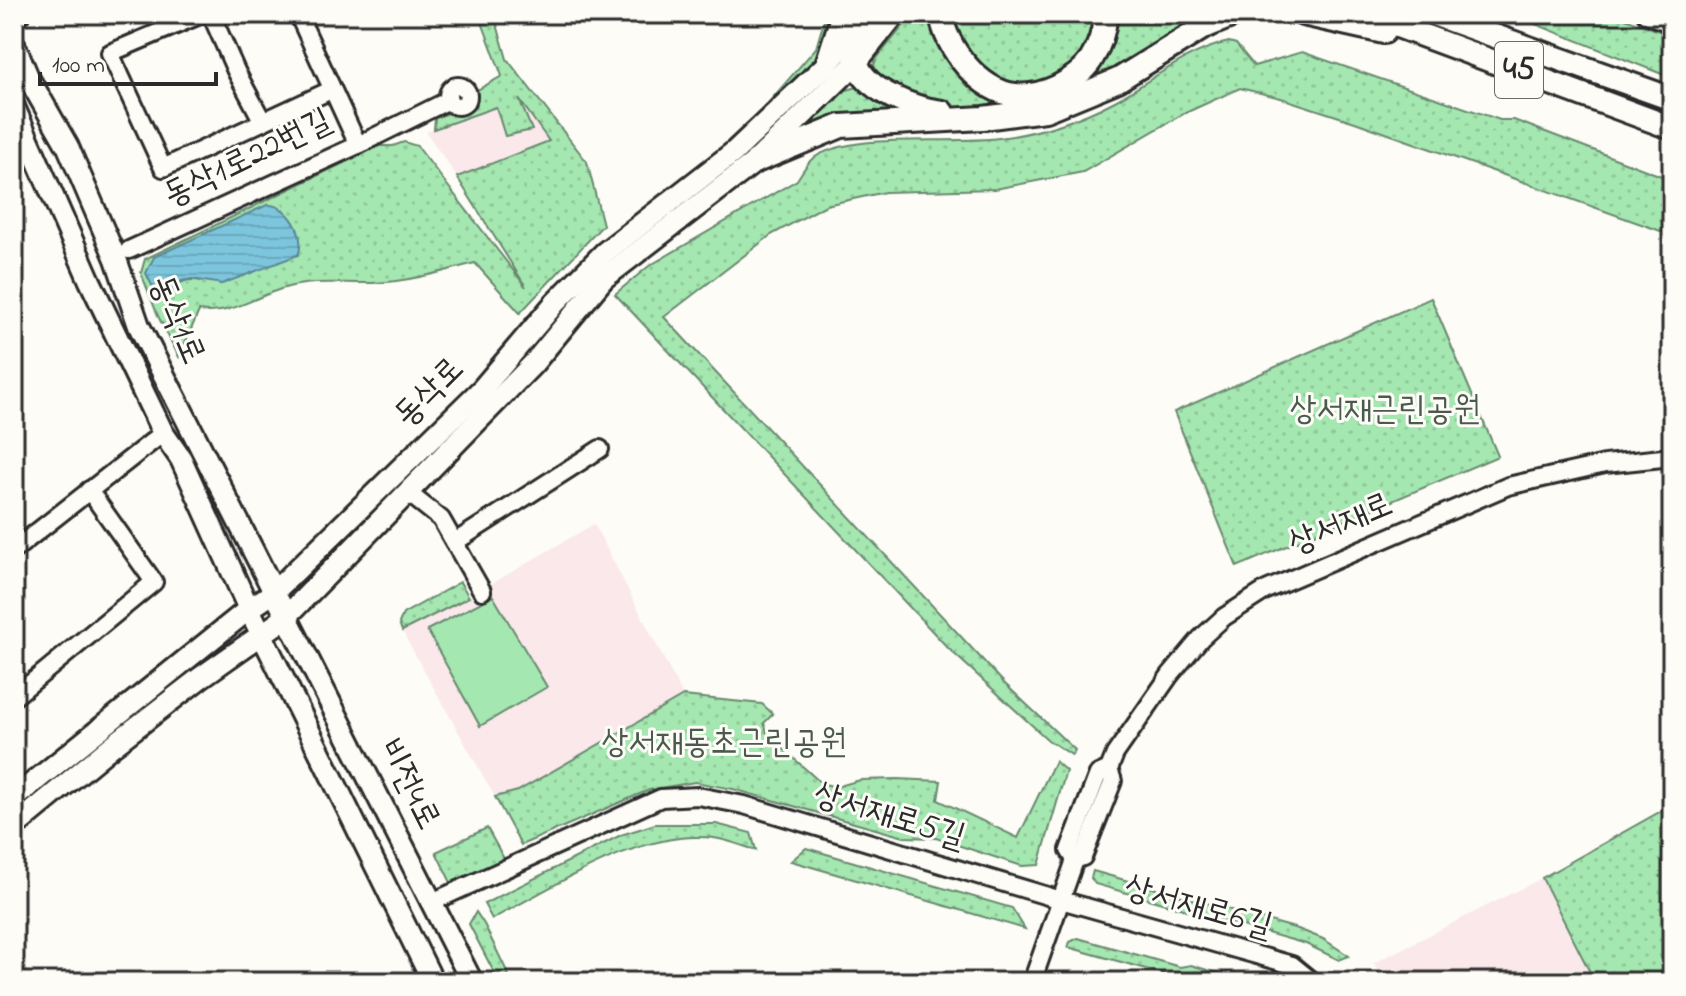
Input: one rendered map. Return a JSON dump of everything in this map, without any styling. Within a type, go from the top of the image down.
[{"type":"highway","points":[[827,64],[843,14]]},
{"type":"highway","points":[[941,14],[956,56],[978,78],[1012,95],[1027,95],[1052,90],[1074,77],[1090,62],[1103,35],[1106,14]]},
{"type":"highway","points":[[756,161],[841,126],[983,118],[1045,110],[1105,86],[1204,27],[1236,14]]},
{"type":"highway","points":[[1303,14],[1392,34],[1422,34]]},
{"type":"highway","name":"45","points":[[1365,14],[1672,128]]},
{"type":"highway","name":"45","points":[[1433,14],[1672,99]]},
{"type":"highway","points":[[855,35],[856,63],[870,83],[904,103],[983,118]]},
{"type":"main road","name":"동삭로","points":[[14,798],[273,593],[482,389],[555,303],[604,253],[734,152],[827,64],[873,14]]},
{"type":"main road","name":"동삭로","points":[[14,827],[200,678],[285,618],[533,364],[604,278],[756,161],[856,63],[895,14]]},
{"type":"main road","name":"동삭1로","points":[[14,44],[28,77],[68,147],[116,259],[139,326],[285,618]]},
{"type":"main road","name":"동삭1로","points":[[14,107],[90,281],[163,433],[181,459],[262,635]]},
{"type":"main road","name":"비전4로","points":[[285,618],[472,982]]},
{"type":"main road","name":"비전4로","points":[[262,635],[433,982]]},
{"type":"street","points":[[14,18],[21,14]]},
{"type":"street","points":[[202,14],[110,53],[163,168],[331,90]]},
{"type":"street","points":[[211,14],[263,122]]},
{"type":"street","name":"동삭1로22번길","points":[[129,250],[358,145],[298,14]]},
{"type":"street","points":[[1646,14],[1672,24]]},
{"type":"street","points":[[358,145],[449,100]]},
{"type":"street","points":[[14,550],[163,433]]},
{"type":"street","points":[[455,542],[600,449]]},
{"type":"street","name":"상서재로","points":[[1032,982],[1075,860],[1069,850],[1091,787],[1098,774],[1109,769],[1115,754],[1170,675],[1201,638],[1224,617],[1266,590],[1508,486],[1605,464],[1672,457]]},
{"type":"street","points":[[14,697],[154,582],[89,490]]},
{"type":"street","points":[[407,492],[441,519],[482,591]]},
{"type":"street","name":"상서재로5길","points":[[432,902],[661,798],[698,796],[744,805],[1061,900]]},
{"type":"street","name":"상서재로6길","points":[[1061,900],[1292,965],[1313,982]]},
{"type":"shaded area","points":[[519,99],[549,141],[457,177],[426,132]]},
{"type":"shaded area","points":[[594,524],[683,696],[517,791],[495,797],[402,631],[469,597]]},
{"type":"shaded area","points":[[1542,878],[1595,982],[1385,982],[1374,963]]},
{"type":"green space","points":[[479,14],[494,14],[507,59],[587,162],[603,225],[520,313],[475,263],[399,281],[305,284],[281,289],[230,309],[199,311],[179,357],[141,273],[145,259],[379,146],[404,142],[417,146],[526,287],[457,177],[549,141],[519,99],[532,130],[505,136],[496,107],[434,129],[435,118],[465,107],[470,92],[466,84],[477,90],[502,76]],"holes":[[[154,257],[201,281],[181,282],[166,296]]]},
{"type":"green space","points":[[826,14],[833,14],[818,61],[741,134],[816,48]]},
{"type":"green space","points":[[913,14],[937,14],[952,58],[974,84],[997,97],[1026,100],[1069,88],[1097,66],[1109,37],[1112,14],[1213,14],[1128,66],[1077,91],[1022,107],[972,110],[925,104],[908,98],[882,80],[874,65],[876,59]]},
{"type":"green space","points":[[950,14],[1100,14],[1087,55],[1056,83],[1007,86],[964,56]]},
{"type":"green space","points":[[1510,14],[1615,14],[1672,36],[1672,78]]},
{"type":"green space","points":[[1229,42],[1236,44],[1254,66],[1302,52],[1500,120],[1514,120],[1672,180],[1672,235],[1355,122],[1240,88],[1183,114],[1083,172],[995,189],[885,192],[826,205],[771,235],[664,317],[1005,684],[1075,750],[1072,755],[1048,740],[949,649],[615,294],[649,266],[797,180],[811,160],[828,151],[849,145],[900,140],[999,138],[1044,129],[1101,108],[1184,59]]},
{"type":"green space","points":[[861,86],[914,114],[803,131],[843,91]]},
{"type":"green space","name":"상서재근린공원","points":[[1431,298],[1498,456],[1237,567],[1174,412]]},
{"type":"green space","points":[[460,582],[469,597],[402,631],[399,623],[403,614]]},
{"type":"green space","points":[[493,596],[547,687],[480,726],[427,630]]},
{"type":"green space","name":"상서재동초근린공원","points":[[683,696],[762,704],[773,714],[764,723],[768,735],[821,783],[836,787],[860,780],[941,781],[938,800],[1018,838],[1055,761],[1066,771],[1039,865],[1022,866],[936,838],[904,837],[733,789],[695,782],[649,790],[521,845],[495,797],[518,791]]},
{"type":"green space","points":[[1672,805],[1672,982],[1595,982],[1542,878]]},
{"type":"green space","points":[[655,824],[716,824],[751,833],[756,850],[714,838],[686,837],[658,842],[600,862],[492,919],[484,904],[621,835]]},
{"type":"green space","points":[[487,828],[507,864],[454,889],[436,852]]},
{"type":"green space","points":[[806,848],[1012,908],[1025,929],[791,861]]},
{"type":"green space","points":[[1093,871],[1298,929],[1323,939],[1349,956],[1339,960],[1306,944],[1095,884],[1091,878]]},
{"type":"green space","points":[[476,912],[512,982],[499,982],[469,924]]},
{"type":"green space","points":[[1078,938],[1247,982],[1192,982],[1068,947]]},
{"type":"water","points":[[267,205],[282,209],[294,222],[300,239],[298,255],[222,284],[192,279],[182,281],[166,296],[153,288],[146,273],[154,257]]}]
